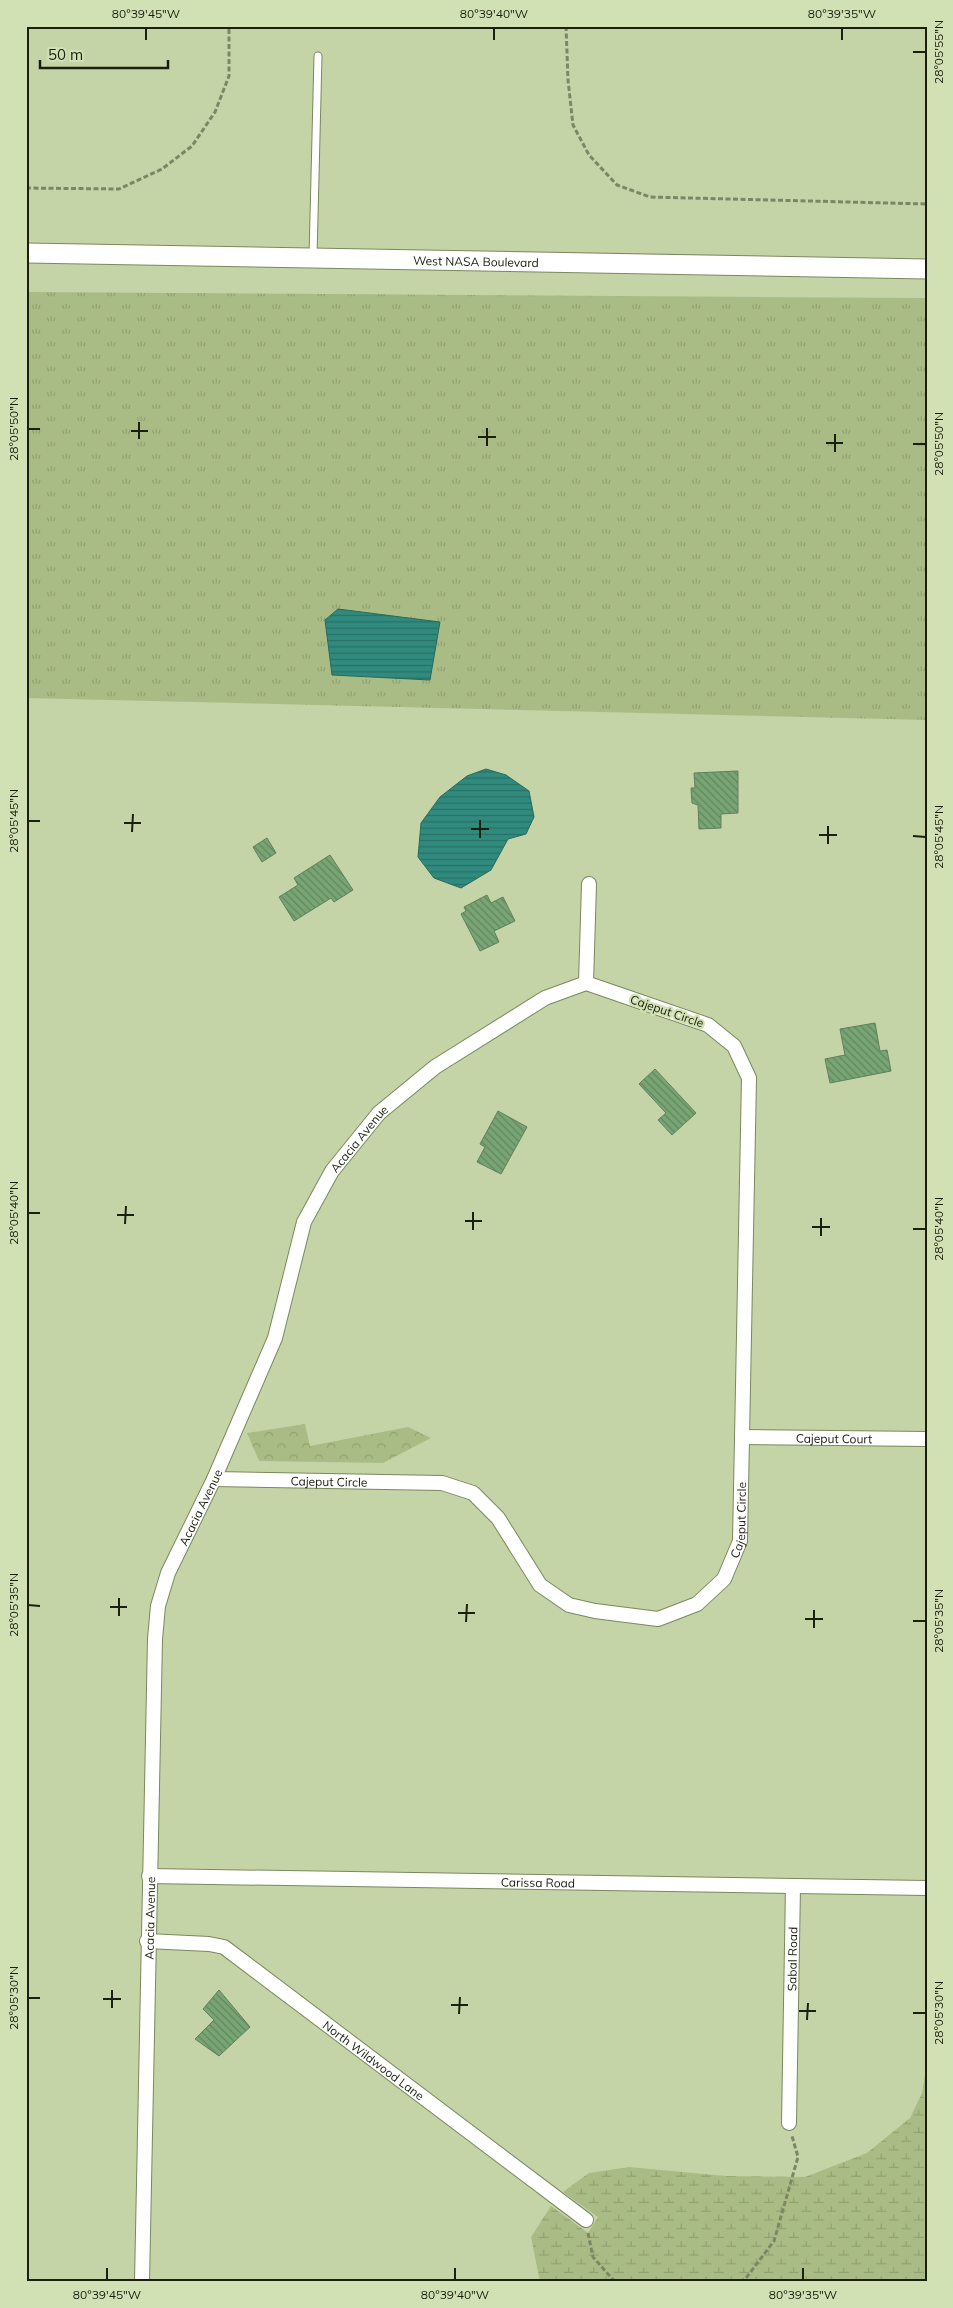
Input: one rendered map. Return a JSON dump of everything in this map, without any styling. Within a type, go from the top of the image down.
[{"type":"main road","name":"West NASA Boulevard","points":[[26,253],[927,268]]},
{"type":"street","points":[[586,983],[589,884]]},
{"type":"street","name":"Cajeput Circle","points":[[214,1479],[442,1483],[473,1493],[498,1518],[540,1585],[569,1605],[595,1611],[658,1619],[697,1604],[724,1578],[740,1541],[749,1078],[734,1046],[708,1025],[586,983]]},
{"type":"street","name":"Acacia Avenue","points":[[142,2282],[155,1639],[158,1606],[168,1573],[214,1479],[276,1338],[304,1222],[332,1171],[379,1113],[435,1067],[545,998],[586,983]]},
{"type":"street","name":"Cajeput Court","points":[[742,1437],[927,1439]]},
{"type":"street","name":"Carissa Road","points":[[149,1876],[927,1888]]},
{"type":"street","name":"Sabal Road","points":[[789,2123],[793,1886]]},
{"type":"street","name":"North Wildwood Lane","points":[[148,1941],[208,1944],[224,1947],[586,2220]]},
{"type":"lane","points":[[313,258],[318,56]]},
{"type":"path","points":[[26,188],[119,189],[162,169],[192,146],[215,112],[229,76],[229,26]]},
{"type":"path","points":[[566,26],[568,80],[573,125],[589,155],[617,185],[650,196],[927,204]]},
{"type":"path","points":[[740,2282],[746,2278],[774,2241],[798,2157],[789,2123]]},
{"type":"path","points":[[586,2220],[593,2257],[615,2282]]},
{"type":"green space","points":[[26,292],[927,298],[927,720],[26,698]]},
{"type":"green space","points":[[305,1424],[310,1446],[408,1427],[431,1438],[383,1463],[259,1461],[247,1433]]},
{"type":"green space","points":[[927,2063],[927,2282],[540,2282],[531,2237],[551,2206],[588,2233],[598,2217],[563,2192],[589,2173],[629,2167],[726,2176],[805,2177],[867,2153],[910,2118],[922,2093]]},
{"type":"water","points":[[338,609],[440,622],[430,680],[332,675],[325,620]]},
{"type":"water","points":[[486,769],[506,775],[529,791],[534,817],[526,834],[508,839],[491,870],[461,888],[434,878],[418,857],[421,823],[440,797],[467,776]]},
{"type":"building","points":[[738,771],[738,813],[721,814],[721,828],[699,829],[698,805],[692,803],[691,788],[695,788],[694,773]]},
{"type":"building","points":[[267,838],[276,853],[262,862],[253,847]]},
{"type":"building","points":[[330,855],[353,890],[334,902],[331,898],[294,921],[279,897],[298,885],[294,878]]},
{"type":"building","points":[[487,895],[491,903],[503,897],[515,921],[494,931],[499,942],[480,951],[461,914],[466,911],[464,907]]},
{"type":"building","points":[[875,1023],[880,1051],[887,1050],[891,1071],[830,1083],[825,1059],[845,1055],[840,1029]]},
{"type":"building","points":[[655,1069],[696,1113],[672,1135],[658,1120],[666,1113],[639,1084]]},
{"type":"building","points":[[498,1111],[527,1127],[501,1174],[477,1162],[485,1147],[480,1144]]},
{"type":"building","points":[[219,1990],[250,2027],[219,2056],[195,2039],[214,2020],[203,2009]]}]
